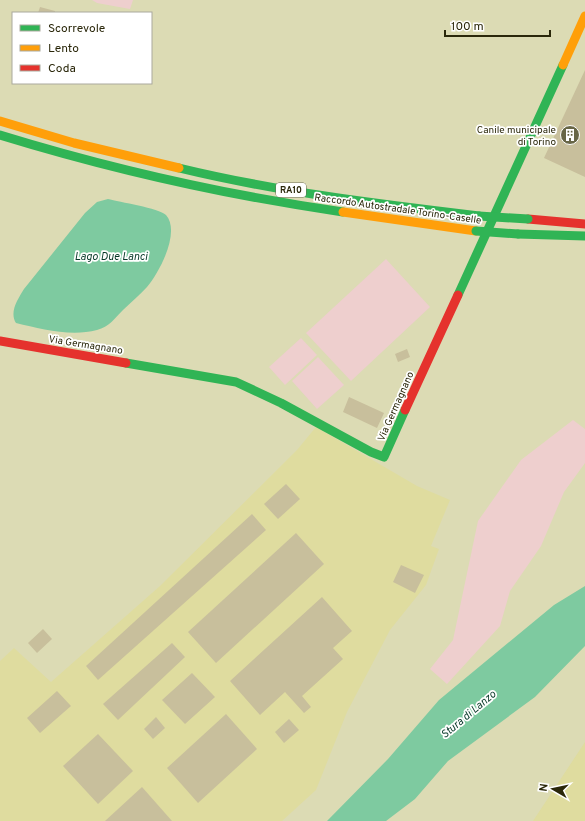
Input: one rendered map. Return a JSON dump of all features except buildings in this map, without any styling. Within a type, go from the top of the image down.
[{"type":"main road","name":"Via Germagnano","points":[[0,341],[236,382],[281,403],[371,452],[384,457],[585,16]]},
{"type":"main road","name":"Raccordo Autostradale Torino-Caselle","points":[[0,121],[74,143],[238,182],[352,201],[479,216],[585,224]]},
{"type":"main road","name":"Raccordo Autostradale Torino-Caselle","points":[[0,135],[101,165],[233,195],[342,213],[476,231],[585,236]]},
{"type":"shaded area","points":[[92,0],[133,0],[130,9],[97,3]]},
{"type":"shaded area","points":[[386,259],[430,307],[351,381],[306,333]]},
{"type":"shaded area","points":[[301,338],[317,355],[285,385],[269,367]]},
{"type":"shaded area","points":[[318,357],[344,385],[317,409],[292,381]]},
{"type":"shaded area","points":[[573,420],[585,429],[585,463],[564,492],[541,546],[510,591],[500,626],[447,684],[430,669],[453,640],[478,521],[521,460]]},
{"type":"shaded area","points":[[316,427],[417,486],[450,500],[431,546],[439,549],[426,585],[390,630],[347,712],[316,790],[282,821],[0,821],[0,661],[14,648],[51,682],[160,586],[297,450]]},
{"type":"shaded area","points":[[585,742],[585,821],[533,821]]},
{"type":"water","name":"Lago Due Lanci","points":[[108,199],[162,212],[166,215],[170,222],[170,242],[167,252],[152,281],[112,322],[101,329],[77,333],[46,330],[16,323],[13,314],[17,301],[24,289],[85,213],[97,202]]},
{"type":"water","name":"Stura di Lanzo","points":[[585,586],[585,646],[535,697],[448,761],[415,799],[386,821],[327,821],[388,759],[439,700],[554,605]]},
{"type":"traffic: fast","points":[[458,295],[563,65]]},
{"type":"traffic: fast","points":[[0,135],[43,148],[170,180],[256,198],[343,212]]},
{"type":"traffic: fast","points":[[179,168],[291,191],[479,216]]},
{"type":"traffic: fast","points":[[479,216],[528,219]]},
{"type":"traffic: fast","points":[[476,231],[518,234]]},
{"type":"traffic: fast","points":[[518,234],[585,236]]},
{"type":"traffic: fast","points":[[126,363],[236,382],[281,403],[371,452],[384,457],[405,410]]},
{"type":"traffic: slow","points":[[563,65],[585,16]]},
{"type":"traffic: slow","points":[[0,121],[74,143],[179,168]]},
{"type":"traffic: slow","points":[[343,212],[476,231]]},
{"type":"traffic: jam","points":[[528,219],[585,224]]},
{"type":"traffic: jam","points":[[405,410],[458,295]]},
{"type":"traffic: jam","points":[[0,341],[126,363]]},
{"type":"place","name":"Canile municipale di Torino","points":[[570,135]]}]
